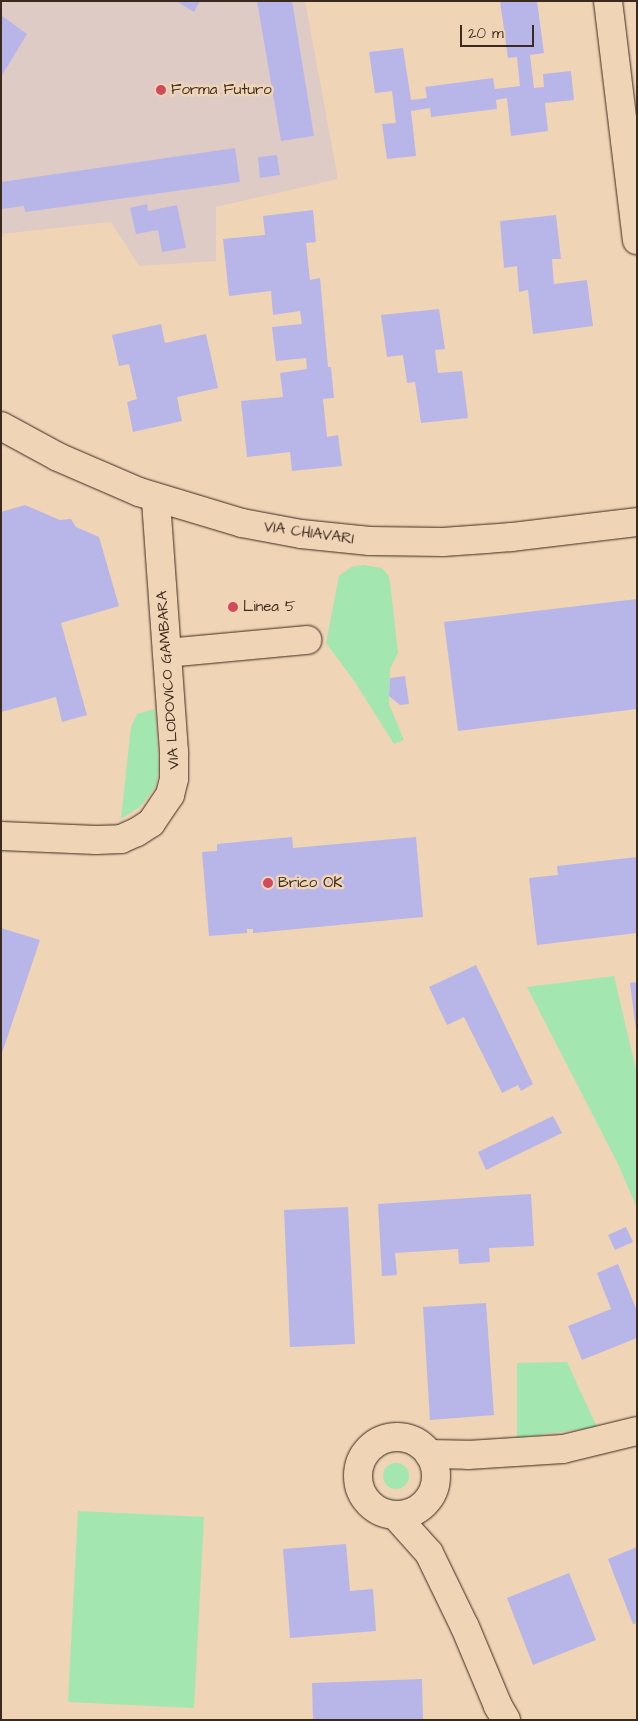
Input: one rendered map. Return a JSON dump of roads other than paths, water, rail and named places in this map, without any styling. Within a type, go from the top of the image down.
[{"type":"street","points":[[608,1],[637,240]]},
{"type":"street","name":"VIA CHIAVARI","points":[[1,426],[88,471],[156,498],[228,519],[277,530],[340,538],[395,542],[490,539],[637,522]]},
{"type":"street","name":"VIA LODOVICO GAMBARA","points":[[1,836],[113,840],[137,832],[157,816],[170,794],[175,770],[156,498]]},
{"type":"street","points":[[167,653],[307,640]]},
{"type":"street","points":[[429,1454],[468,1455],[563,1448],[637,1431]]},
{"type":"street","points":[[388,1438],[410,1440],[421,1445],[429,1454],[436,1474],[431,1496],[424,1505],[411,1513],[395,1516],[383,1513],[372,1507],[364,1497],[359,1485],[361,1461],[372,1447],[388,1438]]},
{"type":"street","points":[[424,1505],[424,1531],[427,1550],[464,1627],[501,1715]]},
{"type":"street","points":[[395,1516],[427,1550]]},
{"type":"place","name":"Forma Futuro","points":[[161,90]]},
{"type":"place","name":"Linea 5","points":[[233,607]]},
{"type":"place","name":"Brico OK","points":[[268,883]]}]
